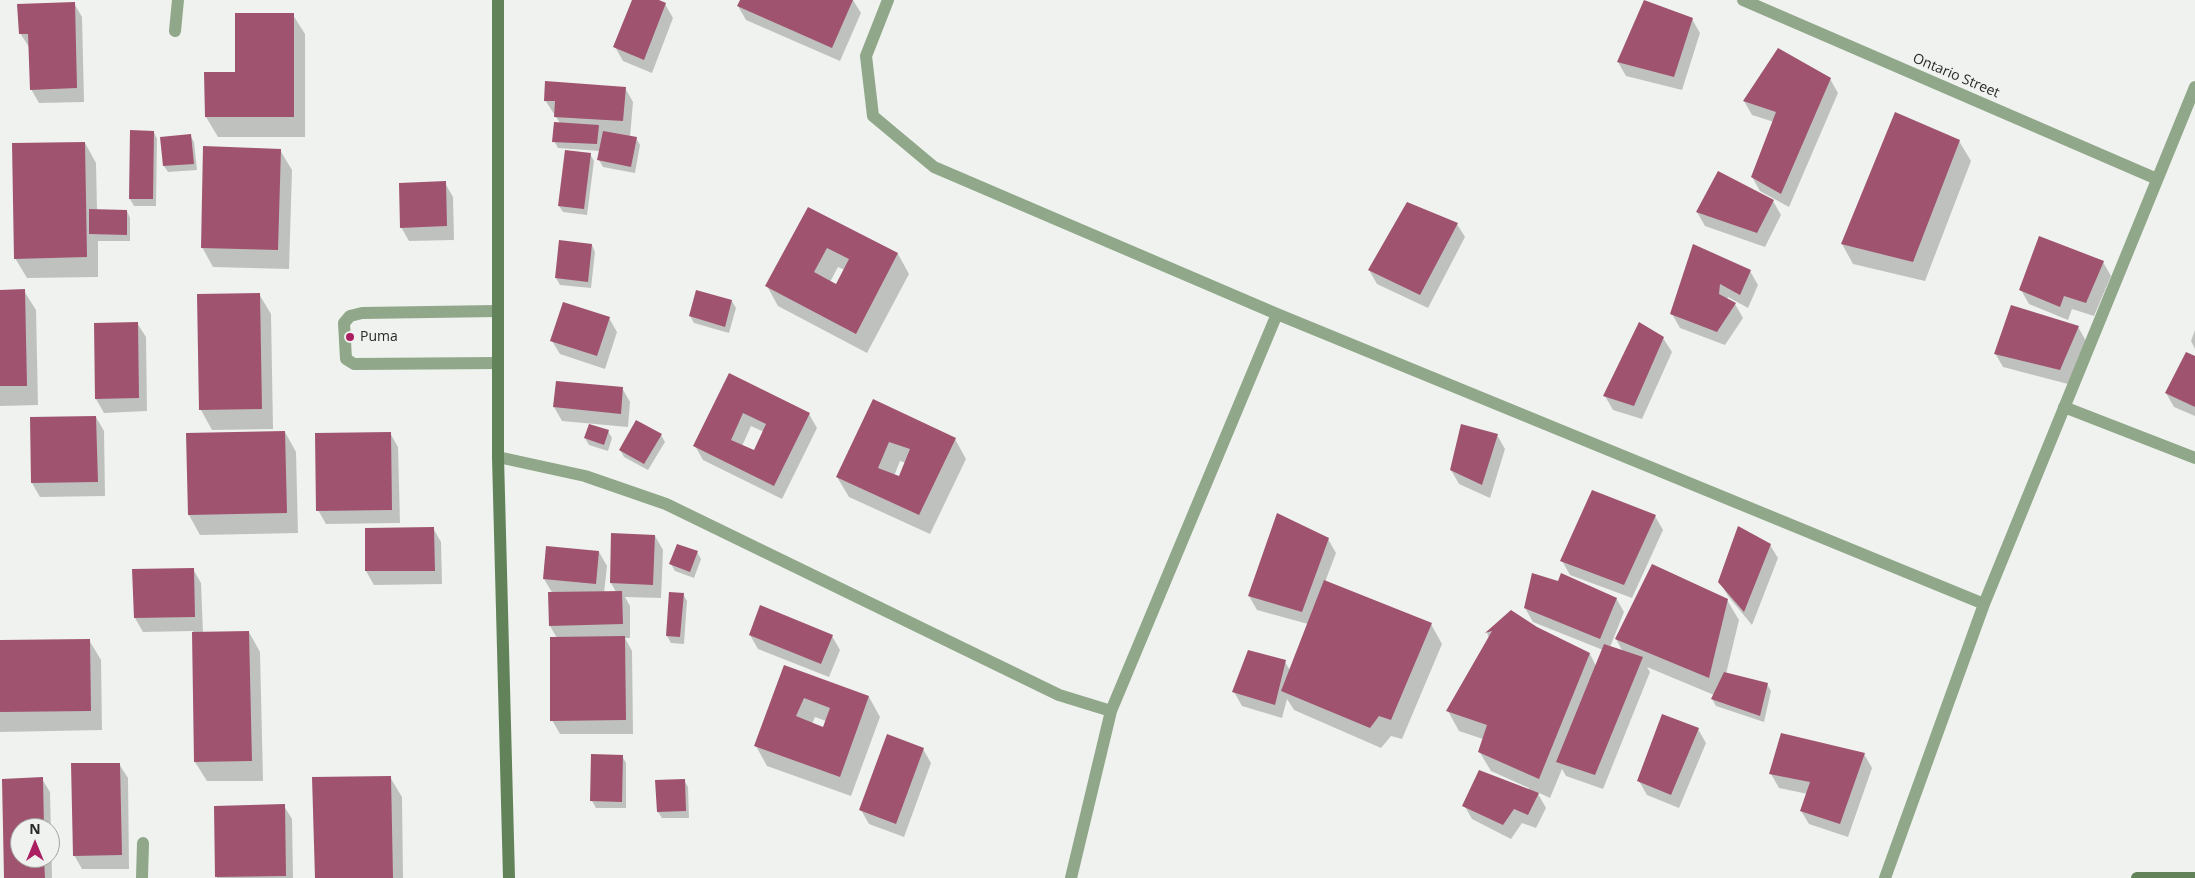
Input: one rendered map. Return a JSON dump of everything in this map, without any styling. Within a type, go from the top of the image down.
[{"type":"street","points":[[176,31],[178,0]]},
{"type":"street","points":[[498,0],[498,457],[509,878]]},
{"type":"street","points":[[888,0],[866,56],[873,116],[934,167],[1277,314],[1984,604]]},
{"type":"street","name":"Ontario Street","points":[[1745,0],[2157,179]]},
{"type":"street","points":[[1885,878],[1984,604],[2195,87]]},
{"type":"street","points":[[497,311],[362,313],[350,316],[344,323],[346,359],[354,364],[498,362]]},
{"type":"street","points":[[1071,878],[1111,710],[1277,314]]},
{"type":"street","points":[[2064,407],[2195,458]]},
{"type":"street","points":[[498,457],[585,476],[666,504],[1059,695],[1111,710]]},
{"type":"street","points":[[142,878],[143,843]]},
{"type":"street","points":[[2136,878],[2195,878]]},
{"type":"building","points":[[632,0],[659,0],[666,3],[644,60],[613,47]]},
{"type":"building","points":[[740,0],[853,0],[832,48],[737,6]]},
{"type":"building","points":[[1644,0],[1693,18],[1674,77],[1617,62]]},
{"type":"building","points":[[75,2],[77,88],[30,90],[28,34],[19,34],[17,4]]},
{"type":"building","points":[[235,13],[294,13],[294,117],[205,117],[204,72],[235,72]]},
{"type":"building","points":[[1778,48],[1831,78],[1781,194],[1751,177],[1776,112],[1743,101]]},
{"type":"building","points":[[545,81],[626,87],[623,121],[554,117],[555,101],[544,101]]},
{"type":"building","points":[[1895,112],[1960,140],[1913,262],[1841,244]]},
{"type":"building","points":[[554,122],[599,125],[597,144],[552,142]]},
{"type":"building","points":[[130,130],[154,131],[153,199],[129,199]]},
{"type":"building","points":[[603,131],[637,137],[631,167],[597,160]]},
{"type":"building","points":[[191,134],[194,164],[163,166],[160,137]]},
{"type":"building","points":[[85,142],[87,257],[14,259],[12,143]]},
{"type":"building","points":[[203,146],[281,149],[278,250],[201,248]]},
{"type":"building","points":[[565,150],[591,153],[584,209],[558,206]]},
{"type":"building","points":[[1718,171],[1774,200],[1757,233],[1696,212]]},
{"type":"building","points":[[446,181],[447,226],[400,228],[399,183]]},
{"type":"building","points":[[1407,202],[1458,223],[1420,295],[1368,270]]},
{"type":"building","points":[[808,207],[898,253],[856,334],[765,286]],"holes":[[[827,248],[849,259],[836,284],[814,272]]]},
{"type":"building","points":[[89,209],[127,210],[127,235],[89,234]]},
{"type":"building","points":[[2039,236],[2104,261],[2086,303],[2064,296],[2060,307],[2019,290]]},
{"type":"building","points":[[559,240],[592,244],[588,282],[555,278]]},
{"type":"building","points":[[1693,244],[1751,270],[1740,295],[1720,284],[1719,294],[1736,303],[1717,332],[1670,314]]},
{"type":"building","points":[[25,289],[27,386],[0,386],[0,290]]},
{"type":"building","points":[[696,290],[732,300],[725,327],[689,316]]},
{"type":"building","points":[[260,293],[262,409],[199,410],[197,294]]},
{"type":"building","points":[[563,302],[610,317],[597,356],[550,341]]},
{"type":"building","points":[[2011,305],[2079,326],[2060,370],[1994,354]]},
{"type":"building","points":[[138,322],[139,398],[95,399],[94,323]]},
{"type":"building","points":[[1639,322],[1664,337],[1634,406],[1603,396]]},
{"type":"building","points":[[2186,352],[2195,356],[2195,407],[2165,393]]},
{"type":"building","points":[[729,373],[810,413],[774,486],[693,446]],"holes":[[[743,413],[766,424],[754,450],[731,440]]]},
{"type":"building","points":[[556,381],[623,387],[621,414],[553,407]]},
{"type":"building","points":[[873,399],[956,438],[919,515],[836,477]],"holes":[[[889,442],[910,449],[899,476],[878,468]]]},
{"type":"building","points":[[96,416],[98,482],[31,483],[30,417]]},
{"type":"building","points":[[636,420],[662,434],[644,464],[619,450]]},
{"type":"building","points":[[589,424],[609,430],[604,445],[584,438]]},
{"type":"building","points":[[1461,424],[1498,434],[1482,485],[1450,470]]},
{"type":"building","points":[[285,431],[287,513],[188,515],[186,433]]},
{"type":"building","points":[[391,432],[392,510],[316,511],[315,433]]},
{"type":"building","points":[[1592,490],[1656,515],[1624,585],[1560,561]]},
{"type":"building","points":[[1277,513],[1329,538],[1302,612],[1248,596]]},
{"type":"building","points":[[1738,526],[1771,544],[1744,612],[1718,582]]},
{"type":"building","points":[[434,527],[435,571],[365,571],[365,528]]},
{"type":"building","points":[[611,533],[655,535],[653,585],[610,583]]},
{"type":"building","points":[[677,544],[698,551],[690,572],[669,564]]},
{"type":"building","points":[[546,546],[599,551],[596,584],[543,579]]},
{"type":"building","points":[[1652,564],[1728,599],[1709,678],[1615,639]]},
{"type":"building","points":[[194,568],[195,617],[134,618],[132,569]]},
{"type":"building","points":[[1532,573],[1558,581],[1561,573],[1617,598],[1600,639],[1524,608]]},
{"type":"building","points":[[1324,580],[1432,623],[1391,720],[1379,716],[1370,728],[1281,691]]},
{"type":"building","points":[[622,591],[623,624],[549,626],[548,592]]},
{"type":"building","points":[[669,592],[684,593],[680,637],[666,636]]},
{"type":"building","points":[[760,605],[833,635],[821,664],[749,635]]},
{"type":"building","points":[[1511,610],[1537,627],[1590,653],[1539,779],[1478,752],[1487,725],[1446,711],[1492,631],[1485,633]]},
{"type":"building","points":[[249,631],[252,761],[194,762],[192,632]]},
{"type":"building","points":[[625,636],[626,720],[550,721],[550,637]]},
{"type":"building","points":[[90,639],[91,711],[0,712],[0,640]]},
{"type":"building","points":[[1604,644],[1643,657],[1595,775],[1556,762]]},
{"type":"building","points":[[1248,650],[1286,660],[1275,705],[1232,692]]},
{"type":"building","points":[[784,665],[869,696],[840,777],[754,746]],"holes":[[[804,698],[830,708],[823,727],[796,716]]]},
{"type":"building","points":[[1724,672],[1768,683],[1760,716],[1711,699]]},
{"type":"building","points":[[1662,714],[1699,728],[1671,795],[1637,781]]},
{"type":"building","points":[[1781,733],[1865,753],[1840,824],[1800,811],[1810,782],[1769,774]]},
{"type":"building","points":[[887,734],[924,748],[896,824],[859,810]]},
{"type":"building","points":[[591,754],[623,755],[622,802],[590,801]]},
{"type":"building","points":[[71,763],[120,763],[122,855],[73,856]]},
{"type":"building","points":[[1479,770],[1539,793],[1528,815],[1514,809],[1503,825],[1462,806]]},
{"type":"building","points":[[391,776],[393,878],[315,878],[312,777]]},
{"type":"building","points":[[43,777],[44,818],[10,818],[10,868],[44,868],[45,878],[4,878],[2,779]]},
{"type":"building","points":[[685,779],[686,811],[657,812],[655,780]]},
{"type":"building","points":[[285,804],[286,876],[215,877],[214,806]]},
{"type":"place","name":"Puma","points":[[350,337]]}]
